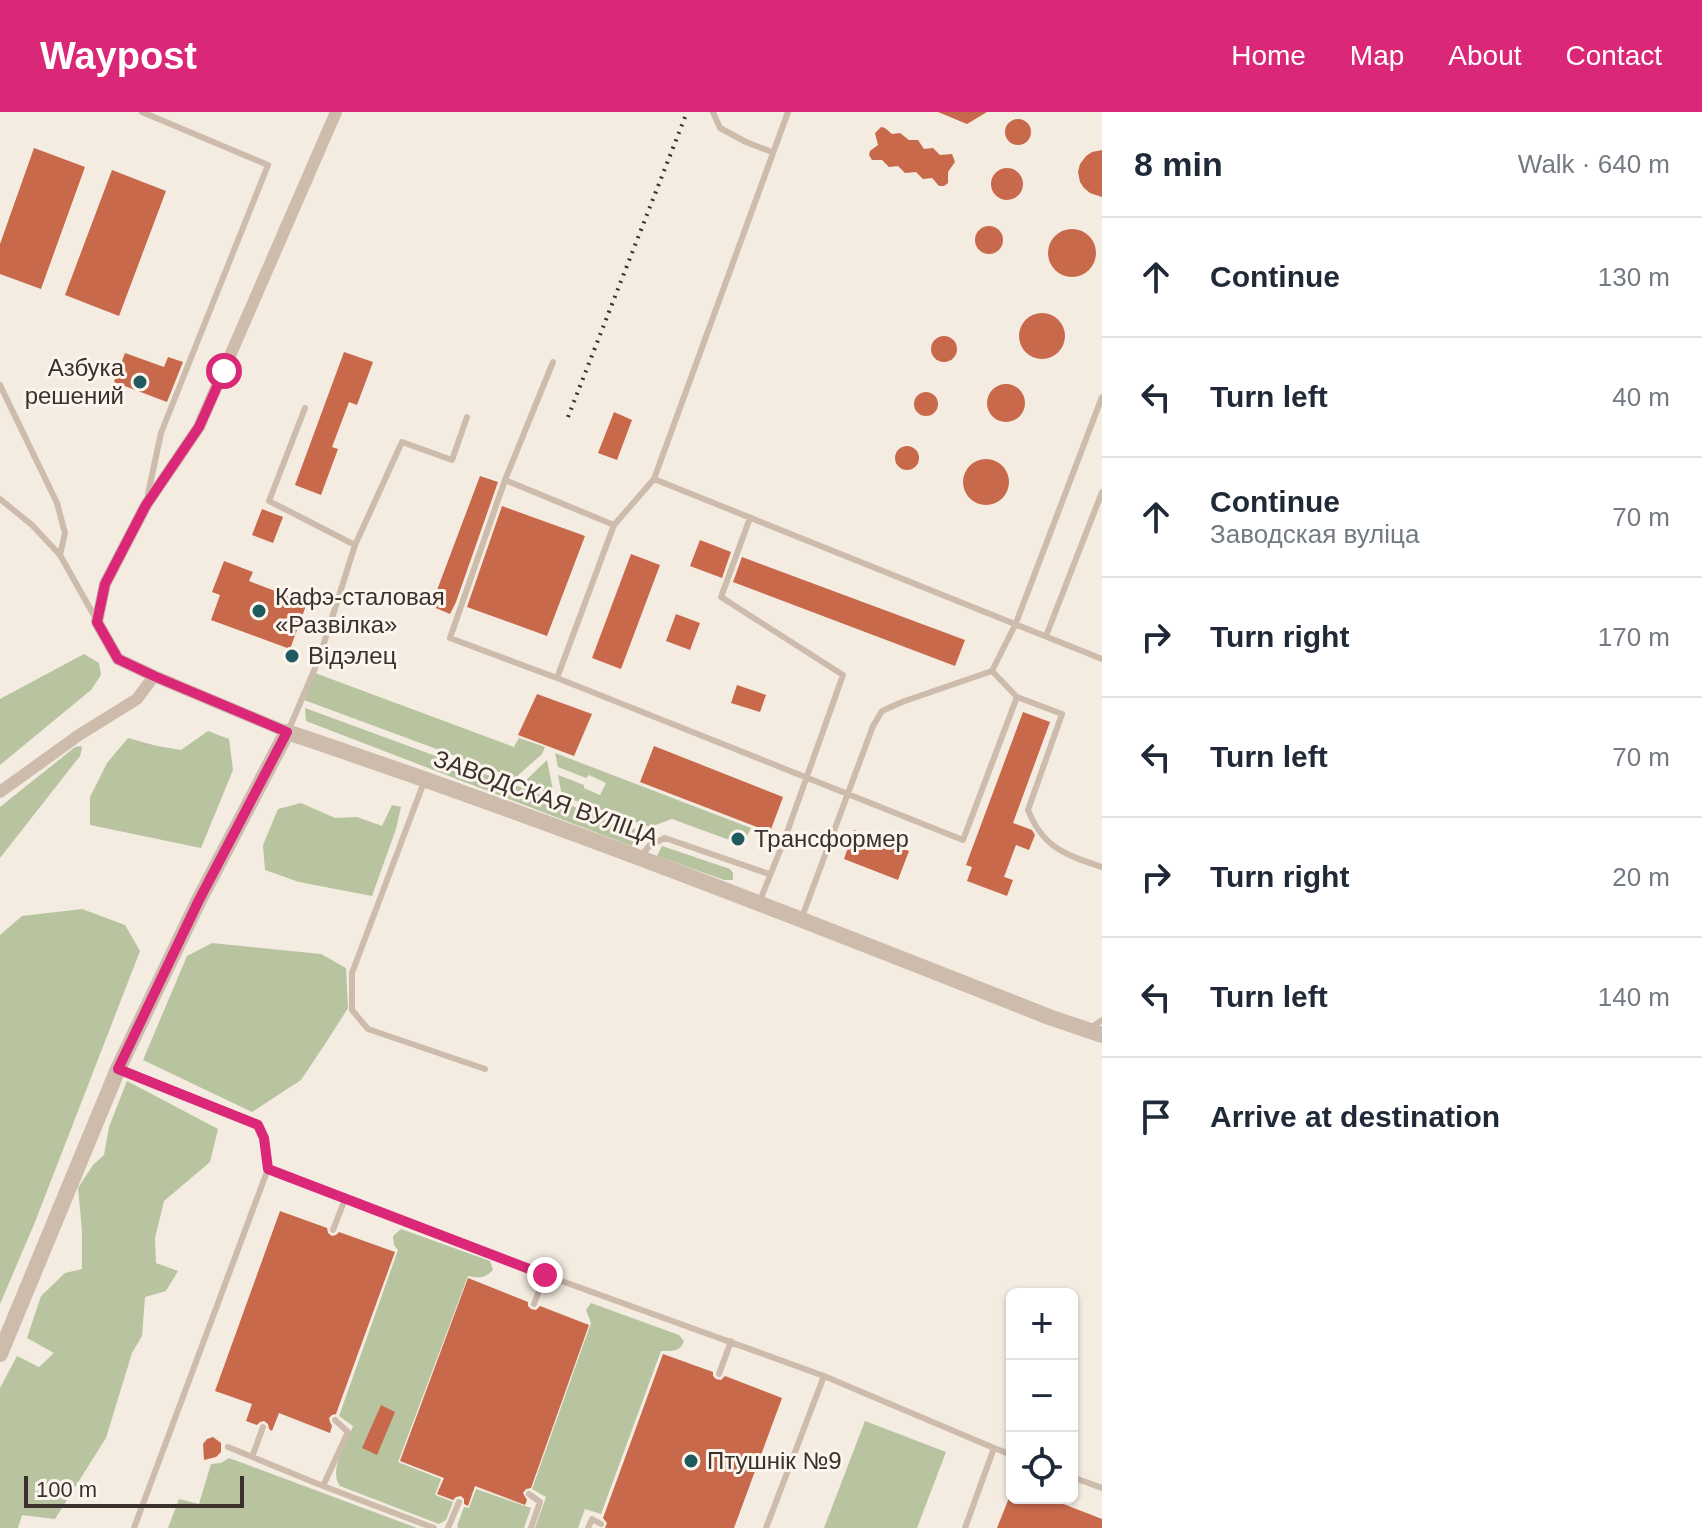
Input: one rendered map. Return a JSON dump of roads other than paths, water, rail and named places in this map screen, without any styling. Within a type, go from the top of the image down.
[{"type":"street","points":[[97,622],[105,584],[146,505],[199,427],[336,112]]},
{"type":"street","name":"ЗАВОДСКАЯ ВУЛІЦА","points":[[97,622],[118,659],[287,732],[426,778],[1049,1017],[1097,1028]]},
{"type":"street","points":[[0,792],[79,735],[137,699],[154,676]]},
{"type":"street","points":[[0,1354],[118,1069],[199,900],[287,732]]},
{"type":"lane","points":[[142,112],[268,165],[161,433],[146,505]]},
{"type":"lane","points":[[713,112],[720,128],[772,152]]},
{"type":"lane","points":[[557,678],[614,525],[654,479],[788,112]]},
{"type":"lane","points":[[553,362],[505,480],[450,638],[963,840],[1017,697]]},
{"type":"lane","points":[[0,385],[57,503],[65,533],[60,555]]},
{"type":"lane","points":[[801,920],[873,726],[882,711],[992,671],[1016,623],[1102,397]]},
{"type":"lane","points":[[305,408],[269,501],[355,545]]},
{"type":"lane","points":[[287,732],[319,659],[355,545],[402,442],[452,460],[467,417]]},
{"type":"lane","points":[[654,479],[1102,659]]},
{"type":"lane","points":[[505,480],[614,525]]},
{"type":"lane","points":[[1046,636],[1102,492]]},
{"type":"lane","points":[[0,499],[32,525],[60,555],[97,622]]},
{"type":"lane","points":[[750,518],[721,597],[843,675],[785,838],[758,903]]},
{"type":"lane","points":[[992,671],[1017,697],[1062,714],[1028,810],[1046,841],[1059,851],[1102,867]]},
{"type":"lane","points":[[426,778],[352,973],[352,1010],[368,1029],[485,1069]]},
{"type":"lane","points":[[639,859],[650,845],[665,838],[769,874]]},
{"type":"lane","points":[[118,1069],[258,1125],[264,1138],[268,1169],[134,1528]]},
{"type":"lane","points":[[268,1169],[545,1275],[824,1376],[1006,1453]]},
{"type":"lane","points":[[333,1230],[345,1199]]},
{"type":"lane","points":[[534,1304],[545,1275]]},
{"type":"lane","points":[[719,1374],[731,1341]]},
{"type":"lane","points":[[766,1528],[824,1376]]},
{"type":"lane","points":[[323,1486],[348,1432],[335,1420]]},
{"type":"lane","points":[[252,1457],[263,1427]]},
{"type":"lane","points":[[228,1447],[434,1528]]},
{"type":"lane","points":[[965,1528],[994,1448]]},
{"type":"lane","points":[[1078,1479],[1102,1488]]},
{"type":"lane","points":[[529,1494],[540,1502],[531,1528]]},
{"type":"lane","points":[[448,1528],[459,1502]]},
{"type":"lane","points":[[588,1528],[592,1519],[601,1524]]},
{"type":"railway","points":[[568,417],[687,112]]},
{"type":"place","name":"Азбука решений","points":[[140,382]]},
{"type":"place","name":"Кафэ-сталовая «Развілка»","points":[[259,611]]},
{"type":"place","name":"Відэлец","points":[[292,656]]},
{"type":"place","name":"Трансформер","points":[[738,839]]},
{"type":"place","name":"Птушнік №9","points":[[691,1461]]}]
